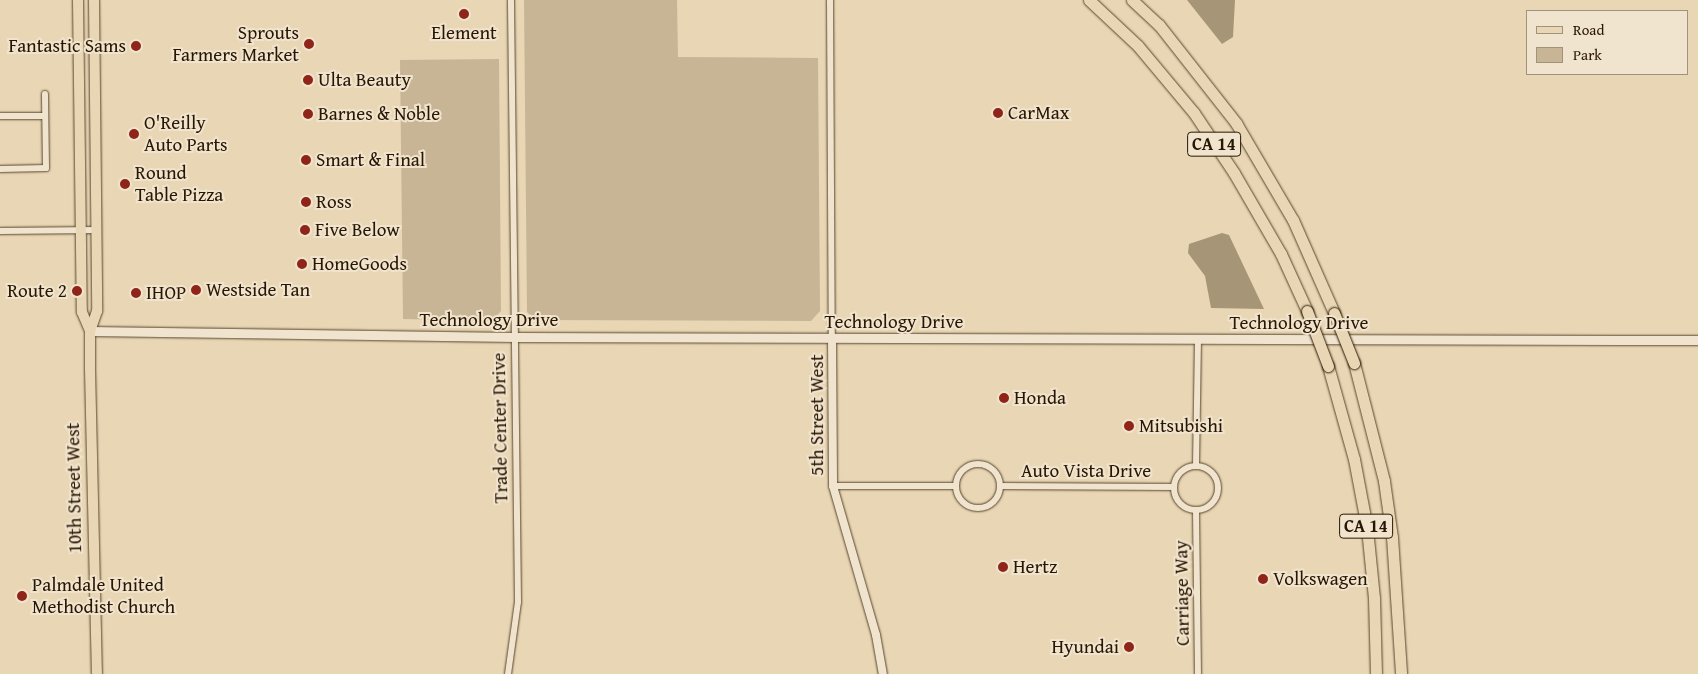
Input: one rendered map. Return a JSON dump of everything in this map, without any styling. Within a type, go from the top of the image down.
[{"type":"highway","name":"CA 14","points":[[1089,0],[1138,46],[1194,113],[1234,173],[1276,246],[1307,311],[1328,366],[1354,459],[1367,528],[1374,598],[1376,674]]},
{"type":"highway","name":"CA 14","points":[[1132,0],[1159,26],[1236,123],[1293,220],[1334,312],[1354,363],[1384,481],[1389,518],[1400,674]]},
{"type":"main road","name":"10th Street West","points":[[78,0],[82,312],[90,331]]},
{"type":"main road","name":"10th Street West","points":[[94,0],[97,311],[90,331],[96,674]]},
{"type":"main road","name":"Technology Drive","points":[[90,331],[832,338],[1698,340]]},
{"type":"street","name":"Trade Center Drive","points":[[508,674],[518,602],[511,0]]},
{"type":"street","name":"5th Street West","points":[[830,0],[833,486],[876,635],[883,674]]},
{"type":"street","points":[[0,169],[46,168],[45,94]]},
{"type":"street","points":[[0,116],[45,116]]},
{"type":"street","points":[[0,231],[97,230]]},
{"type":"street","points":[[1196,466],[1198,339]]},
{"type":"street","name":"Auto Vista Drive","points":[[978,464],[993,470],[1000,486],[993,501],[978,508],[967,505],[958,496],[956,486],[962,470],[978,464]]},
{"type":"street","points":[[1196,466],[1207,469],[1214,476],[1218,488],[1211,503],[1196,511],[1179,502],[1173,487],[1183,469],[1196,466]]},
{"type":"street","points":[[833,486],[956,486]]},
{"type":"street","name":"Auto Vista Drive","points":[[1000,486],[1173,487]]},
{"type":"street","name":"Carriage Way","points":[[1196,511],[1198,674]]},
{"type":"green space","points":[[524,0],[677,0],[678,57],[818,58],[820,311],[811,321],[535,320],[527,312]]},
{"type":"green space","points":[[499,59],[501,311],[492,321],[403,319],[400,60]]},
{"type":"shaded area","points":[[1187,0],[1235,0],[1233,37],[1222,44]]},
{"type":"shaded area","points":[[1222,233],[1229,235],[1264,309],[1211,308],[1205,276],[1188,253],[1189,244]]},
{"type":"place","name":"Element","points":[[464,14]]},
{"type":"place","name":"Sprouts Farmers Market","points":[[309,44]]},
{"type":"place","name":"Fantastic Sams","points":[[136,46]]},
{"type":"place","name":"Ulta Beauty","points":[[308,80]]},
{"type":"place","name":"CarMax","points":[[998,113]]},
{"type":"place","name":"Barnes & Noble","points":[[308,114]]},
{"type":"place","name":"O'Reilly Auto Parts","points":[[134,134]]},
{"type":"place","name":"Smart & Final","points":[[306,160]]},
{"type":"place","name":"Round Table Pizza","points":[[125,184]]},
{"type":"place","name":"Ross","points":[[306,202]]},
{"type":"place","name":"Five Below","points":[[305,230]]},
{"type":"place","name":"HomeGoods","points":[[302,264]]},
{"type":"place","name":"Westside Tan","points":[[196,290]]},
{"type":"place","name":"Route 2","points":[[77,291]]},
{"type":"place","name":"IHOP","points":[[136,293]]},
{"type":"place","name":"Honda","points":[[1004,398]]},
{"type":"place","name":"Mitsubishi","points":[[1129,426]]},
{"type":"place","name":"Hertz","points":[[1003,567]]},
{"type":"place","name":"Volkswagen","points":[[1263,579]]},
{"type":"place","name":"Palmdale United Methodist Church","points":[[22,596]]},
{"type":"place","name":"Hyundai","points":[[1129,647]]}]
